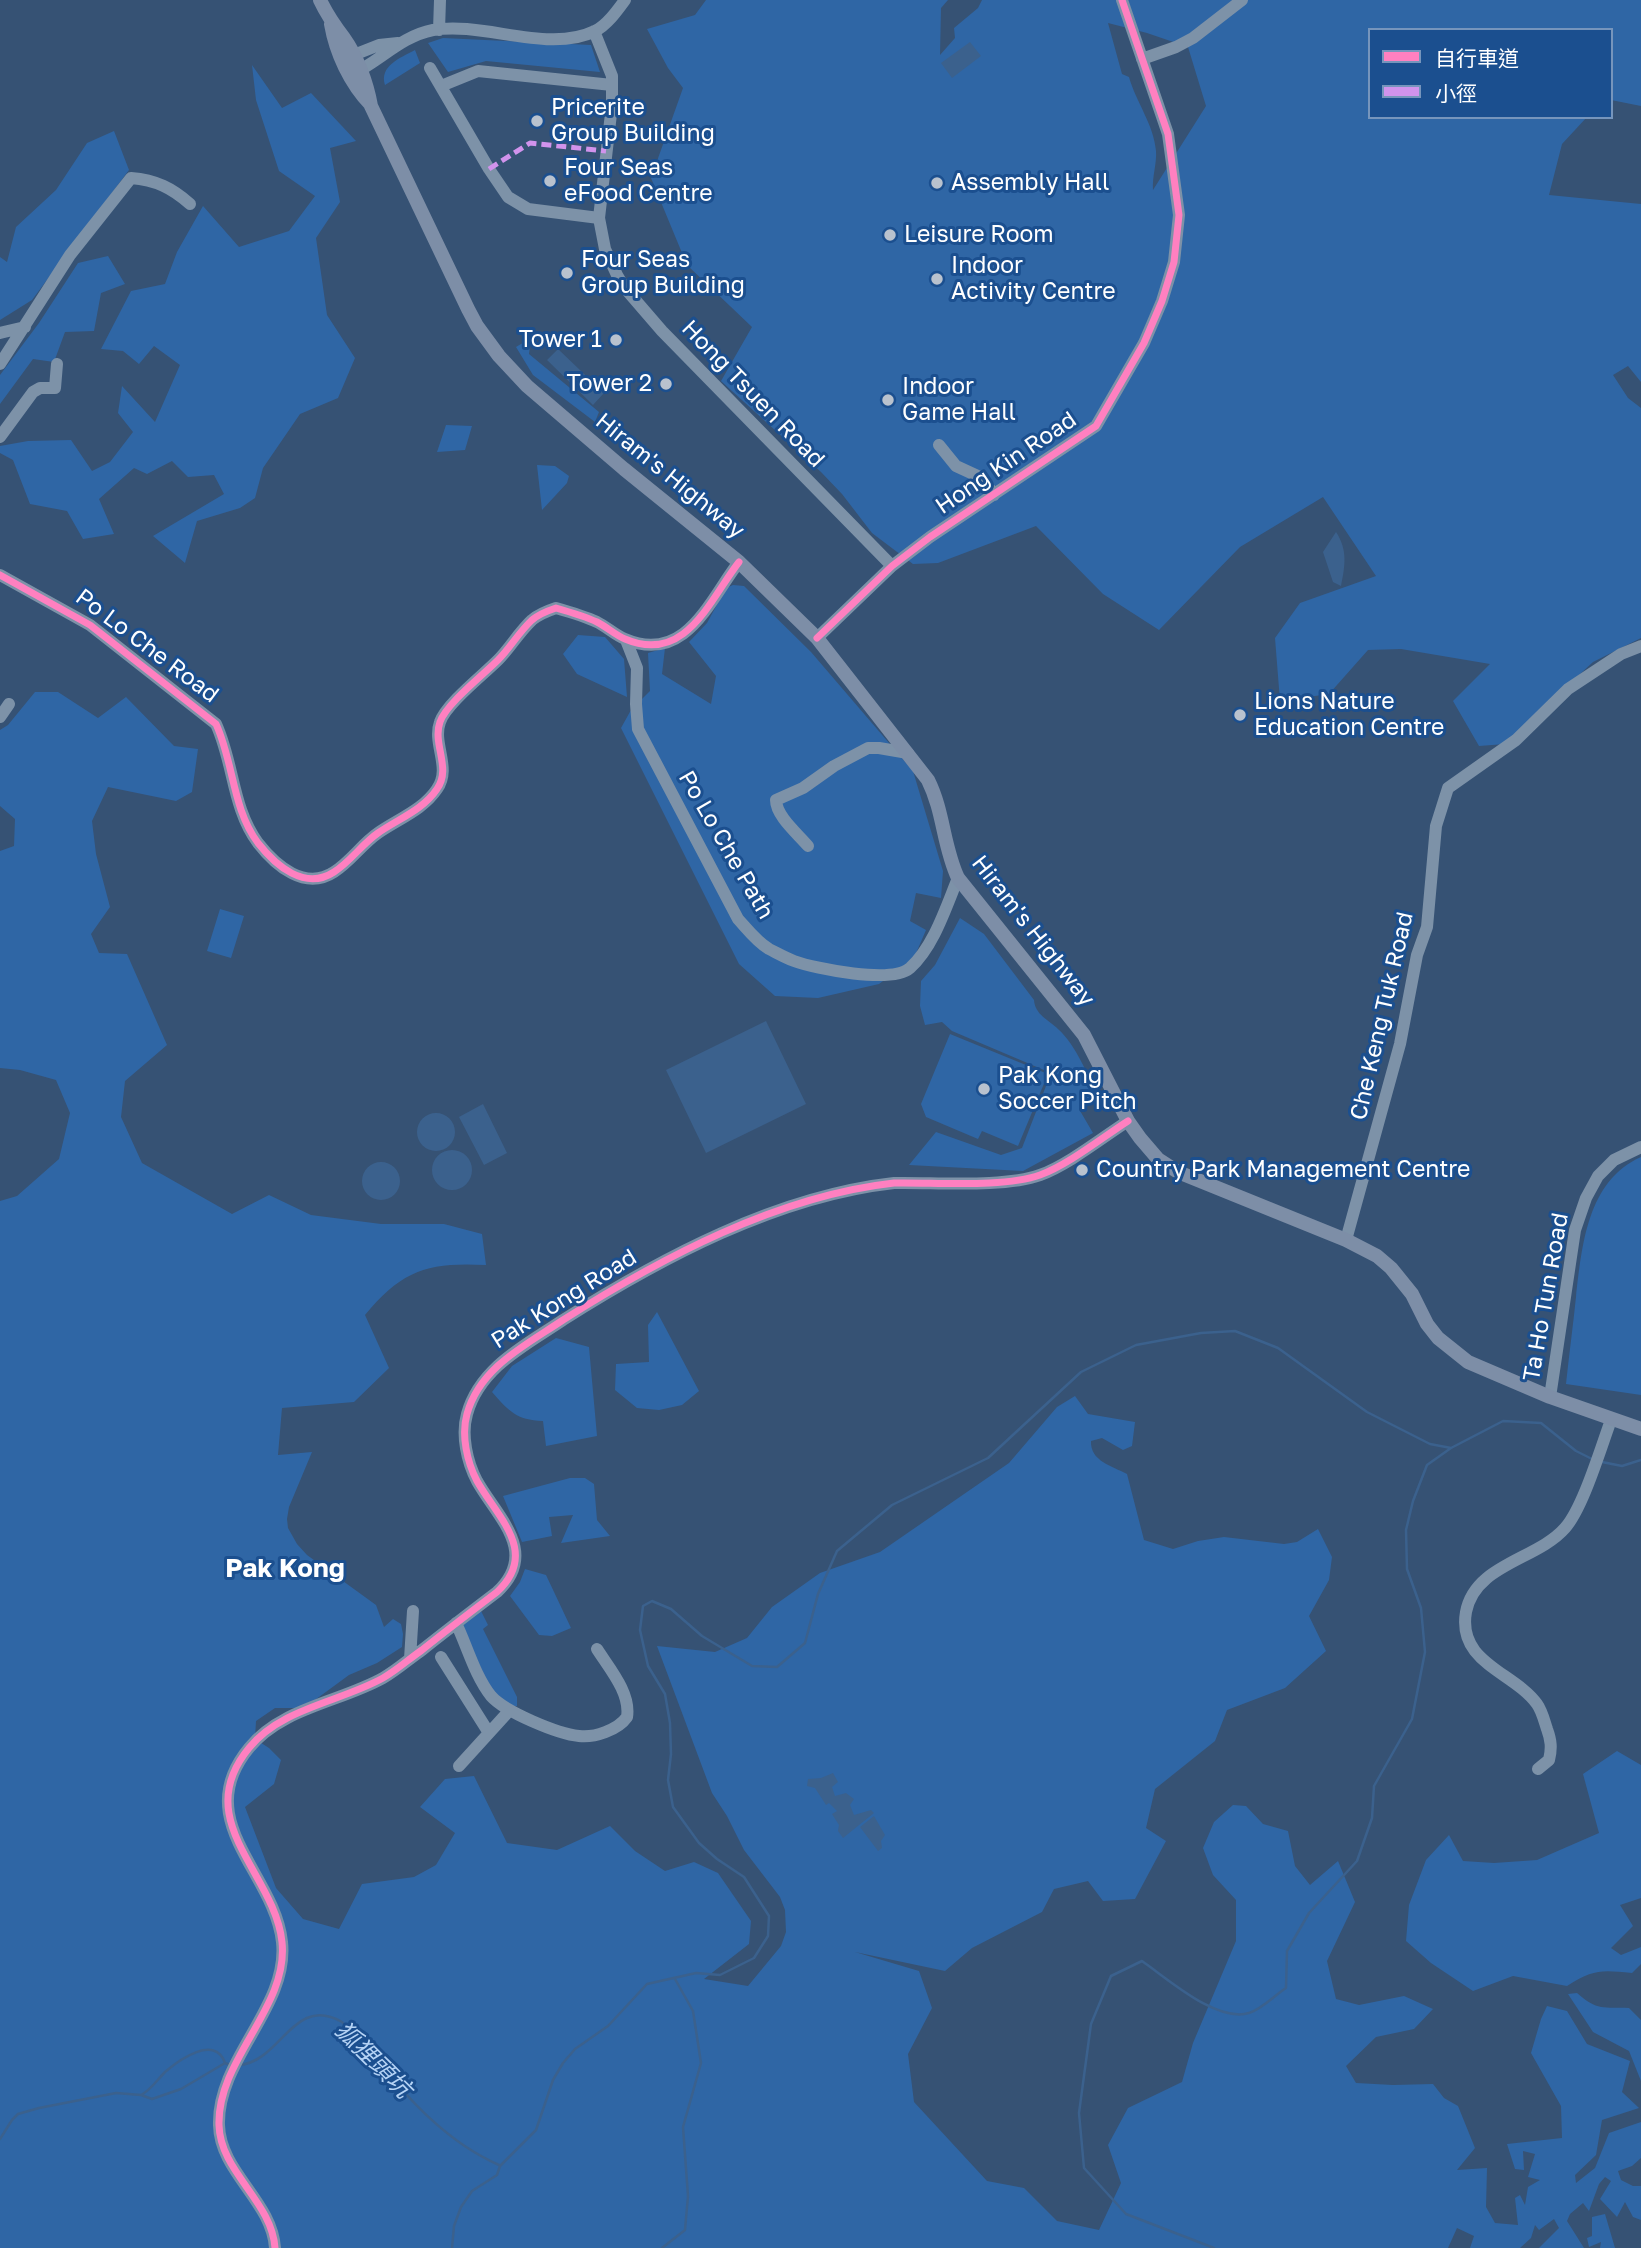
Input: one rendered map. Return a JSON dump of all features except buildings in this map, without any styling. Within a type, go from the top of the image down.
[{"type":"main road","name":"Hiram's Highway","points":[[320,0],[331,23],[345,40],[347,57],[355,73],[368,88],[371,106],[477,326],[499,356],[527,386],[739,562],[817,638],[928,780],[936,798],[947,850],[958,878],[1084,1035],[1128,1121],[1158,1159],[1178,1172],[1346,1240],[1377,1256],[1391,1268],[1412,1294],[1427,1324],[1452,1351],[1481,1369],[1611,1420],[1641,1429]]},
{"type":"street","points":[[439,30],[440,0]]},
{"type":"street","points":[[347,57],[379,45],[398,43],[419,34],[439,30],[559,38],[594,31],[607,21],[625,0]]},
{"type":"street","name":"Hong Kin Road","points":[[817,638],[892,566],[930,537],[1096,426],[1144,343],[1162,301],[1174,262],[1179,215],[1168,134],[1122,0]]},
{"type":"street","points":[[1142,59],[1177,47],[1193,38],[1242,0]]},
{"type":"street","name":"Hong Tsuen Road","points":[[594,31],[610,67],[612,85],[599,218],[605,249],[624,287],[662,331],[892,566]]},
{"type":"street","points":[[355,73],[398,43]]},
{"type":"street","points":[[430,68],[508,197],[528,209],[599,218]]},
{"type":"street","points":[[441,86],[478,71],[612,85]]},
{"type":"street","points":[[0,364],[70,255],[131,178],[167,186],[190,204]]},
{"type":"street","points":[[0,334],[25,327]]},
{"type":"street","points":[[0,437],[33,392],[40,388],[55,388],[57,364]]},
{"type":"street","points":[[939,445],[956,466],[982,478],[994,495]]},
{"type":"street","name":"Po Lo Che Road","points":[[0,575],[90,625],[216,724],[226,746],[244,820],[273,861],[286,871],[315,879],[333,873],[373,836],[425,804],[443,777],[438,737],[440,720],[452,704],[497,661],[533,620],[556,608],[595,621],[626,640],[648,644],[666,643],[681,637],[694,627],[739,562]]},
{"type":"street","name":"Po Lo Che Path","points":[[626,640],[637,668],[638,729],[738,919],[767,948],[793,961],[834,970],[882,975],[899,973],[909,969],[936,929],[958,878]]},
{"type":"street","name":"Che Keng Tuk Road","points":[[1346,1240],[1400,1044],[1417,955],[1427,927],[1436,827],[1448,789],[1516,740],[1568,690],[1620,654],[1641,646]]},
{"type":"street","points":[[0,716],[9,704]]},
{"type":"street","points":[[808,846],[776,806],[780,797],[803,788],[834,766],[867,748],[908,753]]},
{"type":"street","name":"Pak Kong Road","points":[[275,2248],[269,2224],[228,2158],[220,2134],[224,2089],[277,1980],[283,1951],[275,1910],[242,1853],[233,1831],[229,1814],[230,1786],[245,1752],[268,1729],[379,1680],[456,1623],[503,1586],[509,1578],[514,1562],[515,1546],[512,1534],[473,1473],[465,1437],[467,1415],[473,1398],[486,1377],[506,1358],[632,1277],[733,1229],[832,1194],[885,1184],[1005,1181],[1032,1177],[1052,1170],[1128,1121]]},
{"type":"street","name":"Ta Ho Tun Road","points":[[1550,1397],[1575,1230],[1586,1198],[1598,1177],[1614,1160],[1641,1147]]},
{"type":"street","points":[[1538,1769],[1549,1760],[1552,1743],[1539,1706],[1472,1647],[1465,1633],[1466,1612],[1472,1593],[1482,1581],[1563,1531],[1574,1516],[1611,1420]]},
{"type":"street","points":[[410,1659],[413,1611]]},
{"type":"street","points":[[456,1623],[484,1686],[494,1699],[509,1711],[576,1736],[594,1735],[620,1724],[627,1717],[627,1703],[597,1649]]},
{"type":"street","points":[[440,1657],[489,1733]]},
{"type":"street","points":[[459,1766],[509,1711]]},
{"type":"shaded area","points":[[706,0],[948,0],[941,8],[940,55],[955,38],[954,28],[978,8],[982,0],[1641,0],[1641,106],[1613,100],[1613,28],[1368,28],[1368,119],[1585,119],[1562,144],[1549,195],[1641,204],[1641,382],[1628,366],[1613,375],[1628,398],[1641,408],[1641,638],[1593,662],[1505,744],[1479,746],[1453,701],[1490,664],[1401,649],[1368,650],[1329,694],[1280,701],[1275,638],[1300,603],[1376,576],[1323,497],[1240,547],[1159,630],[1103,594],[1036,526],[938,563],[913,564],[872,533],[821,472],[721,381],[752,327],[687,265],[651,178],[683,88],[668,68],[647,29],[695,15]],"holes":[[[1108,23],[1188,47],[1206,106],[1153,190],[1155,141],[1129,77],[1122,74]]]},
{"type":"shaded area","points":[[443,38],[591,45],[600,72],[486,61],[448,72],[428,43]]},
{"type":"shaded area","points":[[970,42],[981,56],[952,78],[941,63]]},
{"type":"shaded area","points":[[415,50],[420,63],[385,85],[384,78],[388,68]]},
{"type":"shaded area","points":[[252,65],[282,108],[311,93],[356,141],[330,148],[340,202],[316,238],[327,315],[355,358],[338,398],[300,414],[263,468],[255,498],[240,508],[197,521],[185,563],[153,536],[224,494],[214,475],[188,477],[172,461],[147,474],[134,468],[99,499],[114,534],[83,539],[67,511],[30,504],[13,460],[0,453],[0,446],[28,441],[71,440],[92,471],[110,462],[133,432],[118,413],[122,386],[155,422],[180,365],[154,346],[139,364],[123,351],[101,349],[131,291],[165,284],[177,252],[203,206],[239,247],[289,231],[315,196],[279,171],[256,100]]},
{"type":"shaded area","points":[[114,131],[129,170],[32,300],[0,320],[0,257],[7,262],[16,227],[56,190],[87,143]]},
{"type":"shaded area","points":[[108,256],[125,284],[101,293],[94,331],[65,332],[54,362],[33,359],[0,404],[0,375],[39,323],[78,263]]},
{"type":"shaded area","points":[[531,338],[529,354],[599,412],[595,422],[533,375],[516,347]]},
{"type":"shaded area","points":[[558,349],[604,393],[593,405],[547,360]]},
{"type":"shaded area","points":[[446,425],[472,426],[465,450],[437,452]]},
{"type":"shaded area","points":[[537,465],[555,466],[569,476],[567,483],[542,510]]},
{"type":"shaded area","points":[[1336,532],[1344,552],[1341,586],[1333,582],[1323,552]]},
{"type":"shaded area","points":[[733,585],[744,586],[811,652],[913,771],[943,871],[941,898],[916,893],[910,921],[926,930],[914,958],[879,984],[818,998],[775,996],[739,964],[621,728],[631,710],[650,691],[648,653],[665,648],[662,674],[711,704],[716,676],[689,642],[707,623],[726,588]]},
{"type":"shaded area","points":[[578,635],[605,637],[624,659],[627,697],[577,674],[563,654]]},
{"type":"shaded area","points":[[35,692],[58,692],[98,718],[126,697],[174,746],[198,749],[192,792],[176,801],[108,787],[92,821],[96,854],[110,907],[91,934],[99,953],[127,954],[167,1045],[125,1081],[121,1117],[142,1163],[232,1214],[269,1195],[311,1215],[381,1224],[444,1224],[482,1234],[486,1265],[448,1265],[418,1272],[391,1288],[365,1315],[389,1368],[354,1402],[282,1408],[278,1455],[312,1452],[289,1507],[288,1528],[307,1555],[376,1605],[384,1627],[393,1619],[401,1624],[403,1634],[402,1647],[377,1663],[349,1675],[304,1708],[275,1708],[256,1721],[255,1739],[281,1760],[274,1784],[245,1807],[276,1888],[303,1919],[339,1929],[362,1884],[414,1877],[436,1865],[455,1833],[420,1807],[445,1779],[474,1776],[507,1843],[557,1850],[610,1826],[635,1851],[665,1871],[694,1862],[718,1873],[751,1921],[749,1944],[704,1979],[748,1986],[781,1946],[786,1932],[785,1910],[780,1897],[744,1850],[712,1793],[657,1646],[715,1652],[747,1638],[772,1607],[820,1573],[880,1552],[1009,1463],[1057,1407],[1075,1396],[1088,1414],[1135,1422],[1132,1446],[1123,1450],[1102,1438],[1091,1441],[1098,1458],[1127,1474],[1144,1540],[1173,1549],[1224,1537],[1284,1544],[1297,1542],[1318,1529],[1332,1557],[1329,1580],[1309,1616],[1326,1651],[1285,1688],[1227,1710],[1215,1741],[1155,1789],[1146,1828],[1166,1841],[1135,1899],[1103,1901],[1088,1881],[1054,1889],[1042,1912],[972,1948],[945,1971],[855,1952],[919,1971],[932,2008],[908,2054],[914,2102],[987,2181],[1024,2188],[1057,2221],[1099,2230],[1121,2183],[1108,2145],[1128,2108],[1182,2082],[1193,2043],[1236,1941],[1236,1900],[1213,1875],[1203,1848],[1214,1822],[1233,1805],[1246,1806],[1263,1824],[1288,1831],[1295,1866],[1310,1885],[1338,1861],[1355,1902],[1327,1961],[1336,1999],[1359,2005],[1404,1996],[1433,2009],[1414,2029],[1376,2037],[1346,2066],[1356,2083],[1433,2084],[1444,2098],[1458,2106],[1475,2148],[1457,2170],[1487,2168],[1486,2207],[1495,2223],[1518,2225],[1515,2198],[1520,2195],[1525,2205],[1528,2187],[1540,2180],[1528,2177],[1535,2154],[1523,2151],[1524,2170],[1515,2169],[1507,2144],[1562,2138],[1561,2106],[1531,2053],[1547,2006],[1567,2011],[1587,2044],[1630,2061],[1622,2092],[1639,2108],[1602,2120],[1596,2155],[1575,2175],[1576,2183],[1595,2168],[1609,2133],[1641,2122],[1641,2158],[1632,2166],[1618,2171],[1621,2180],[1633,2186],[1641,2186],[1641,2220],[1633,2217],[1625,2202],[1617,2217],[1600,2199],[1611,2181],[1605,2177],[1599,2184],[1589,2211],[1583,2203],[1570,2214],[1567,2221],[1584,2248],[1539,2248],[1559,2228],[1554,2219],[1539,2230],[1535,2225],[1531,2238],[1520,2248],[1470,2248],[1474,2236],[1457,2228],[1448,2248],[0,2248],[0,1201],[17,1196],[59,1159],[70,1113],[56,1080],[20,1070],[0,1068],[0,851],[14,846],[15,819],[0,806],[0,730],[8,725]]},
{"type":"shaded area","points":[[220,909],[244,916],[231,958],[207,951]]},
{"type":"shaded area","points":[[960,918],[984,934],[1034,1000],[1040,1013],[1065,1036],[1099,1098],[1079,1109],[1093,1133],[1023,1171],[909,1165],[936,1132],[1001,1155],[1022,1148],[1051,1073],[952,1031],[942,1022],[925,1025],[920,1006],[921,981],[935,965]]},
{"type":"shaded area","points":[[766,1021],[806,1104],[706,1153],[666,1070]]},
{"type":"shaded area","name":"Pak Kong Soccer Pitch","points":[[950,1034],[1048,1074],[1018,1146],[982,1131],[978,1139],[926,1117],[921,1104]]},
{"type":"shaded area","points":[[483,1104],[507,1153],[484,1165],[459,1117]]},
{"type":"shaded area","points":[[436,1113],[449,1119],[455,1132],[449,1145],[436,1151],[423,1145],[417,1132],[423,1119]]},
{"type":"shaded area","points":[[452,1150],[466,1156],[472,1170],[466,1184],[452,1190],[438,1184],[432,1170],[438,1156]]},
{"type":"shaded area","points":[[1641,1157],[1641,1395],[1566,1384],[1581,1257],[1590,1217],[1609,1182],[1623,1168]]},
{"type":"shaded area","points":[[381,1162],[395,1167],[400,1181],[395,1195],[381,1200],[367,1195],[362,1181],[367,1167]]},
{"type":"shaded area","points":[[657,1312],[699,1391],[682,1405],[659,1410],[637,1408],[615,1390],[616,1364],[649,1362],[648,1325]]},
{"type":"shaded area","points":[[556,1338],[589,1347],[597,1436],[546,1446],[543,1421],[519,1416],[492,1392],[512,1366]]},
{"type":"shaded area","points":[[570,1478],[585,1478],[594,1484],[597,1520],[610,1536],[561,1543],[573,1515],[549,1517],[552,1536],[522,1542],[503,1496]]},
{"type":"shaded area","points":[[525,1569],[546,1575],[571,1628],[552,1636],[539,1635],[510,1596]]},
{"type":"shaded area","points":[[479,1607],[488,1625],[483,1629],[517,1697],[517,1706],[508,1707],[492,1692],[459,1622]]},
{"type":"shaded area","points":[[1617,1751],[1641,1765],[1641,1898],[1620,1905],[1633,1926],[1611,1948],[1621,1955],[1641,1947],[1641,1964],[1632,1973],[1598,1972],[1584,1976],[1567,1986],[1513,1976],[1473,1991],[1431,1963],[1406,1941],[1409,1905],[1426,1860],[1449,1835],[1463,1861],[1494,1863],[1537,1860],[1599,1833],[1583,1774]]},
{"type":"shaded area","points":[[833,1773],[838,1782],[832,1787],[835,1796],[846,1793],[854,1799],[850,1805],[854,1815],[871,1810],[874,1813],[843,1838],[832,1814],[837,1811],[829,1803],[826,1805],[815,1788],[807,1786],[808,1779]]},
{"type":"shaded area","points":[[874,1816],[885,1835],[881,1841],[882,1848],[878,1851],[860,1827]]},
{"type":"shaded area","points":[[1577,1993],[1596,2005],[1629,2008],[1641,2020],[1641,2081],[1629,2051],[1593,2032],[1568,1994]]},
{"type":"shaded area","points":[[1605,2214],[1615,2248],[1600,2248],[1601,2242],[1589,2247],[1587,2238],[1592,2236],[1592,2217]]},
{"type":"waterway","points":[[452,2248],[454,2226],[461,2207],[472,2191],[497,2175],[500,2166],[536,2130],[553,2080],[575,2049],[608,2026],[647,1984],[696,1973],[720,1975],[754,1958],[768,1936],[769,1916],[744,1877],[699,1843],[673,1807],[668,1780],[670,1723],[665,1694],[648,1666],[640,1630],[643,1606],[652,1601],[671,1609],[702,1636],[752,1666],[777,1667],[805,1643],[818,1594],[837,1551],[892,1505],[988,1458],[1081,1372],[1136,1345],[1201,1333],[1235,1331],[1278,1348],[1367,1412],[1430,1444],[1451,1448]]},
{"type":"waterway","points":[[1214,2248],[1126,2214],[1084,2168],[1079,2113],[1091,2024],[1111,1976],[1142,1961],[1208,2006],[1236,2014],[1254,2011],[1286,1988],[1287,1951],[1309,1913],[1357,1861],[1372,1818],[1374,1786],[1412,1719],[1425,1652],[1421,1608],[1407,1569],[1406,1530],[1413,1501],[1427,1465],[1451,1448],[1503,1421],[1541,1423],[1576,1451],[1592,1459]]},
{"type":"waterway","points":[[1602,1462],[1622,1466],[1641,1460]]},
{"type":"waterway","points":[[662,2248],[685,2230],[688,2196],[683,2127],[701,2063],[693,2011],[675,1979]]},
{"type":"waterway","name":"狐狸頭坑","points":[[239,2065],[266,2053],[288,2032],[311,2016],[325,2016],[342,2022],[433,2121],[475,2153],[499,2165]]},
{"type":"waterway","points":[[141,2095],[171,2067],[196,2052],[213,2050],[225,2063]]},
{"type":"waterway","name":"狐狸頭坑","points":[[0,2139],[18,2114],[116,2093],[141,2095],[152,2099],[181,2089],[225,2063],[230,2065]]},
{"type":"marked path","points":[[489,169],[530,143],[606,151]]},
{"type":"cycle path","points":[[817,638],[892,566],[930,537],[1096,426],[1144,343],[1162,301],[1174,262],[1179,215],[1168,134],[1122,0]]},
{"type":"cycle path","points":[[0,575],[90,625],[216,724],[249,829],[273,860],[292,873],[312,879],[334,872],[372,837],[417,808],[437,789],[443,773],[438,730],[444,715],[457,698],[498,660],[535,618],[556,608],[597,622],[625,639],[646,645],[664,643],[680,636],[694,624],[739,562]]},
{"type":"cycle path","points":[[275,2248],[272,2231],[265,2216],[228,2157],[219,2125],[221,2101],[229,2078],[275,1989],[281,1966],[282,1942],[276,1917],[231,1823],[228,1799],[233,1774],[249,1748],[262,1734],[294,1715],[388,1675],[497,1592],[509,1577],[515,1563],[511,1535],[477,1481],[466,1448],[465,1422],[473,1397],[482,1383],[493,1370],[520,1348],[563,1320],[640,1274],[721,1233],[807,1201],[850,1190],[894,1183],[1008,1182],[1040,1175],[1062,1165],[1128,1121]]},
{"type":"place","name":"Pricerite Group Building","points":[[537,121]]},
{"type":"place","name":"Four Seas eFood Centre","points":[[550,181]]},
{"type":"place","name":"Assembly Hall","points":[[937,183]]},
{"type":"place","name":"Leisure Room","points":[[890,235]]},
{"type":"place","name":"Four Seas Group Building","points":[[567,273]]},
{"type":"place","name":"Indoor Activity Centre","points":[[937,279]]},
{"type":"place","name":"Tower 1","points":[[616,340]]},
{"type":"place","name":"Tower 2","points":[[666,384]]},
{"type":"place","name":"Indoor Game Hall","points":[[888,400]]},
{"type":"place","name":"Lions Nature Education Centre","points":[[1240,715]]},
{"type":"place","name":"Pak Kong Soccer Pitch","points":[[984,1089]]},
{"type":"place","name":"Country Park Management Centre","points":[[1082,1170]]},
{"type":"district","name":"Pak Kong","points":[[285,1569]]}]
